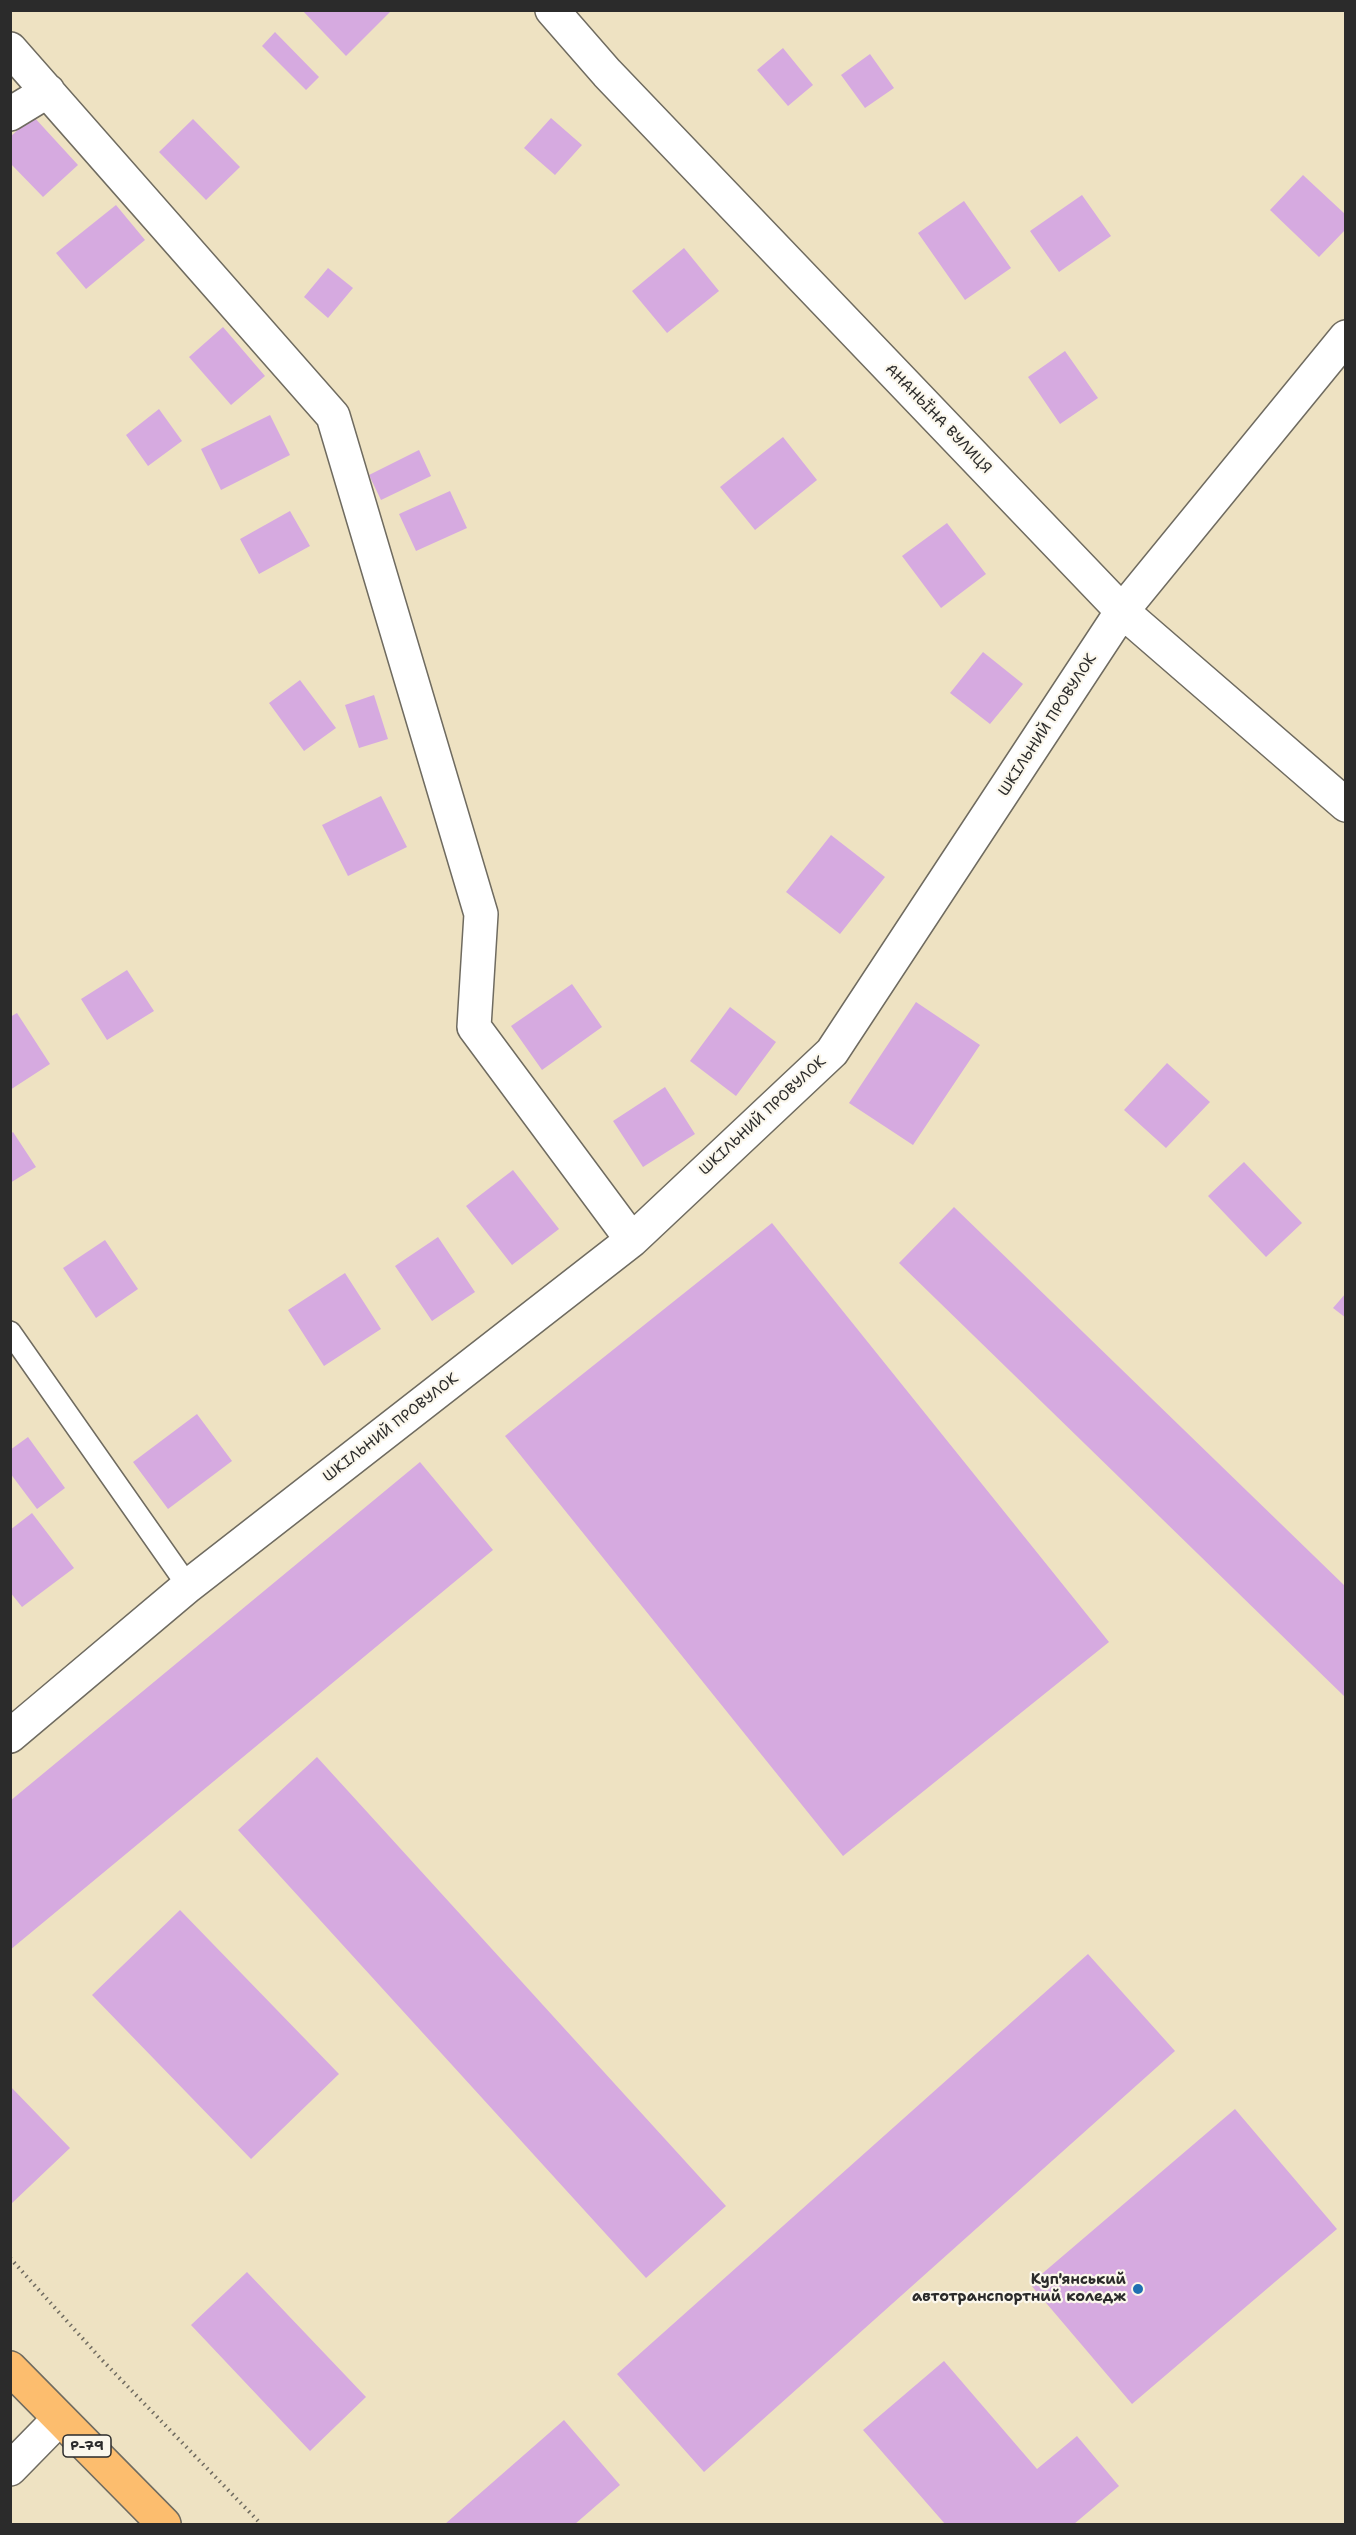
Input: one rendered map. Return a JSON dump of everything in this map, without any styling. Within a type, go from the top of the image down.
[{"type":"main road","name":"Р-79","points":[[10,2368],[164,2524]]},
{"type":"street","name":"АНАНЬЇНА ВУЛИЦЯ","points":[[552,10],[607,73],[1122,612],[1346,805]]},
{"type":"street","points":[[10,49],[333,416],[481,914],[474,1027],[632,1240]]},
{"type":"street","points":[[10,114],[48,91]]},
{"type":"street","name":"ШКІЛЬНИЙ ПРОВУЛОК","points":[[10,1736],[188,1586],[632,1240],[832,1052],[1122,612],[1346,337]]},
{"type":"street","points":[[10,2469],[59,2418]]},
{"type":"lane","points":[[10,1332],[188,1586]]},
{"type":"path","points":[[10,2258],[102,2360],[261,2524]]},
{"type":"building","points":[[302,10],[392,10],[346,56]]},
{"type":"building","points":[[275,32],[319,77],[306,90],[262,46]]},
{"type":"building","points":[[783,48],[813,85],[788,106],[757,70]]},
{"type":"building","points":[[870,54],[894,88],[865,108],[841,75]]},
{"type":"building","points":[[33,116],[78,165],[43,197],[10,163],[10,137]]},
{"type":"building","points":[[551,118],[582,145],[555,175],[524,148]]},
{"type":"building","points":[[193,119],[240,167],[206,200],[159,152]]},
{"type":"building","points":[[1303,175],[1346,215],[1346,229],[1319,257],[1270,210]]},
{"type":"building","points":[[1082,195],[1111,236],[1059,272],[1030,231]]},
{"type":"building","points":[[964,201],[1011,268],[965,300],[918,233]]},
{"type":"building","points":[[116,205],[145,240],[86,289],[56,253]]},
{"type":"building","points":[[684,248],[719,291],[667,333],[632,291]]},
{"type":"building","points":[[328,268],[353,288],[328,318],[304,297]]},
{"type":"building","points":[[223,327],[265,376],[231,405],[189,357]]},
{"type":"building","points":[[1065,351],[1098,398],[1060,424],[1028,377]]},
{"type":"building","points":[[159,409],[182,441],[148,466],[126,435]]},
{"type":"building","points":[[270,415],[290,455],[221,490],[201,449]]},
{"type":"building","points":[[783,437],[817,480],[755,530],[720,487]]},
{"type":"building","points":[[419,450],[431,476],[381,500],[369,475]]},
{"type":"building","points":[[450,491],[467,528],[416,551],[399,514]]},
{"type":"building","points":[[290,511],[310,546],[259,574],[240,539]]},
{"type":"building","points":[[947,523],[986,574],[941,608],[902,556]]},
{"type":"building","points":[[983,652],[1023,684],[990,724],[950,693]]},
{"type":"building","points":[[300,680],[336,728],[304,751],[269,703]]},
{"type":"building","points":[[374,695],[388,739],[359,748],[345,705]]},
{"type":"building","points":[[381,796],[407,847],[348,876],[322,825]]},
{"type":"building","points":[[831,835],[885,877],[840,934],[786,892]]},
{"type":"building","points":[[127,970],[154,1011],[107,1040],[81,999]]},
{"type":"building","points":[[572,984],[602,1027],[542,1070],[511,1026]]},
{"type":"building","points":[[916,1002],[980,1045],[913,1145],[849,1103]]},
{"type":"building","points":[[730,1007],[776,1042],[736,1096],[690,1061]]},
{"type":"building","points":[[17,1013],[50,1064],[10,1090],[10,1017]]},
{"type":"building","points":[[1167,1063],[1210,1102],[1166,1148],[1124,1110]]},
{"type":"building","points":[[665,1087],[695,1134],[643,1167],[613,1121]]},
{"type":"building","points":[[13,1132],[36,1167],[10,1183],[10,1134]]},
{"type":"building","points":[[1244,1162],[1302,1223],[1266,1257],[1208,1196]]},
{"type":"building","points":[[513,1170],[559,1229],[512,1265],[466,1206]]},
{"type":"building","points":[[954,1207],[1346,1587],[1346,1698],[899,1263]]},
{"type":"building","points":[[772,1223],[1109,1642],[843,1856],[505,1436]]},
{"type":"building","points":[[438,1237],[475,1292],[432,1321],[395,1266]]},
{"type":"building","points":[[105,1240],[138,1289],[96,1318],[63,1268]]},
{"type":"building","points":[[345,1273],[381,1329],[324,1366],[288,1310]]},
{"type":"building","points":[[1346,1293],[1346,1318],[1333,1308]]},
{"type":"building","points":[[197,1414],[232,1461],[168,1509],[133,1462]]},
{"type":"building","points":[[28,1437],[65,1488],[37,1509],[10,1473],[10,1450]]},
{"type":"building","points":[[420,1462],[493,1550],[10,1950],[10,1801]]},
{"type":"building","points":[[32,1513],[74,1568],[22,1607],[10,1592],[10,1530]]},
{"type":"building","points":[[317,1757],[726,2206],[646,2278],[238,1830]]},
{"type":"building","points":[[180,1910],[339,2074],[251,2159],[92,1995]]},
{"type":"building","points":[[1088,1954],[1175,2051],[704,2472],[617,2374]]},
{"type":"building","points":[[10,2086],[70,2148],[10,2205]]},
{"type":"building","points":[[1235,2109],[1337,2229],[1132,2404],[1030,2284]]},
{"type":"building","points":[[247,2272],[366,2397],[310,2451],[191,2325]]},
{"type":"building","points":[[944,2361],[1037,2469],[1077,2436],[1119,2486],[1074,2524],[945,2524],[863,2430]]},
{"type":"building","points":[[564,2420],[620,2485],[575,2524],[445,2524]]},
{"type":"place","name":"Куп'янський автотранспортний коледж","points":[[1138,2289]]}]
